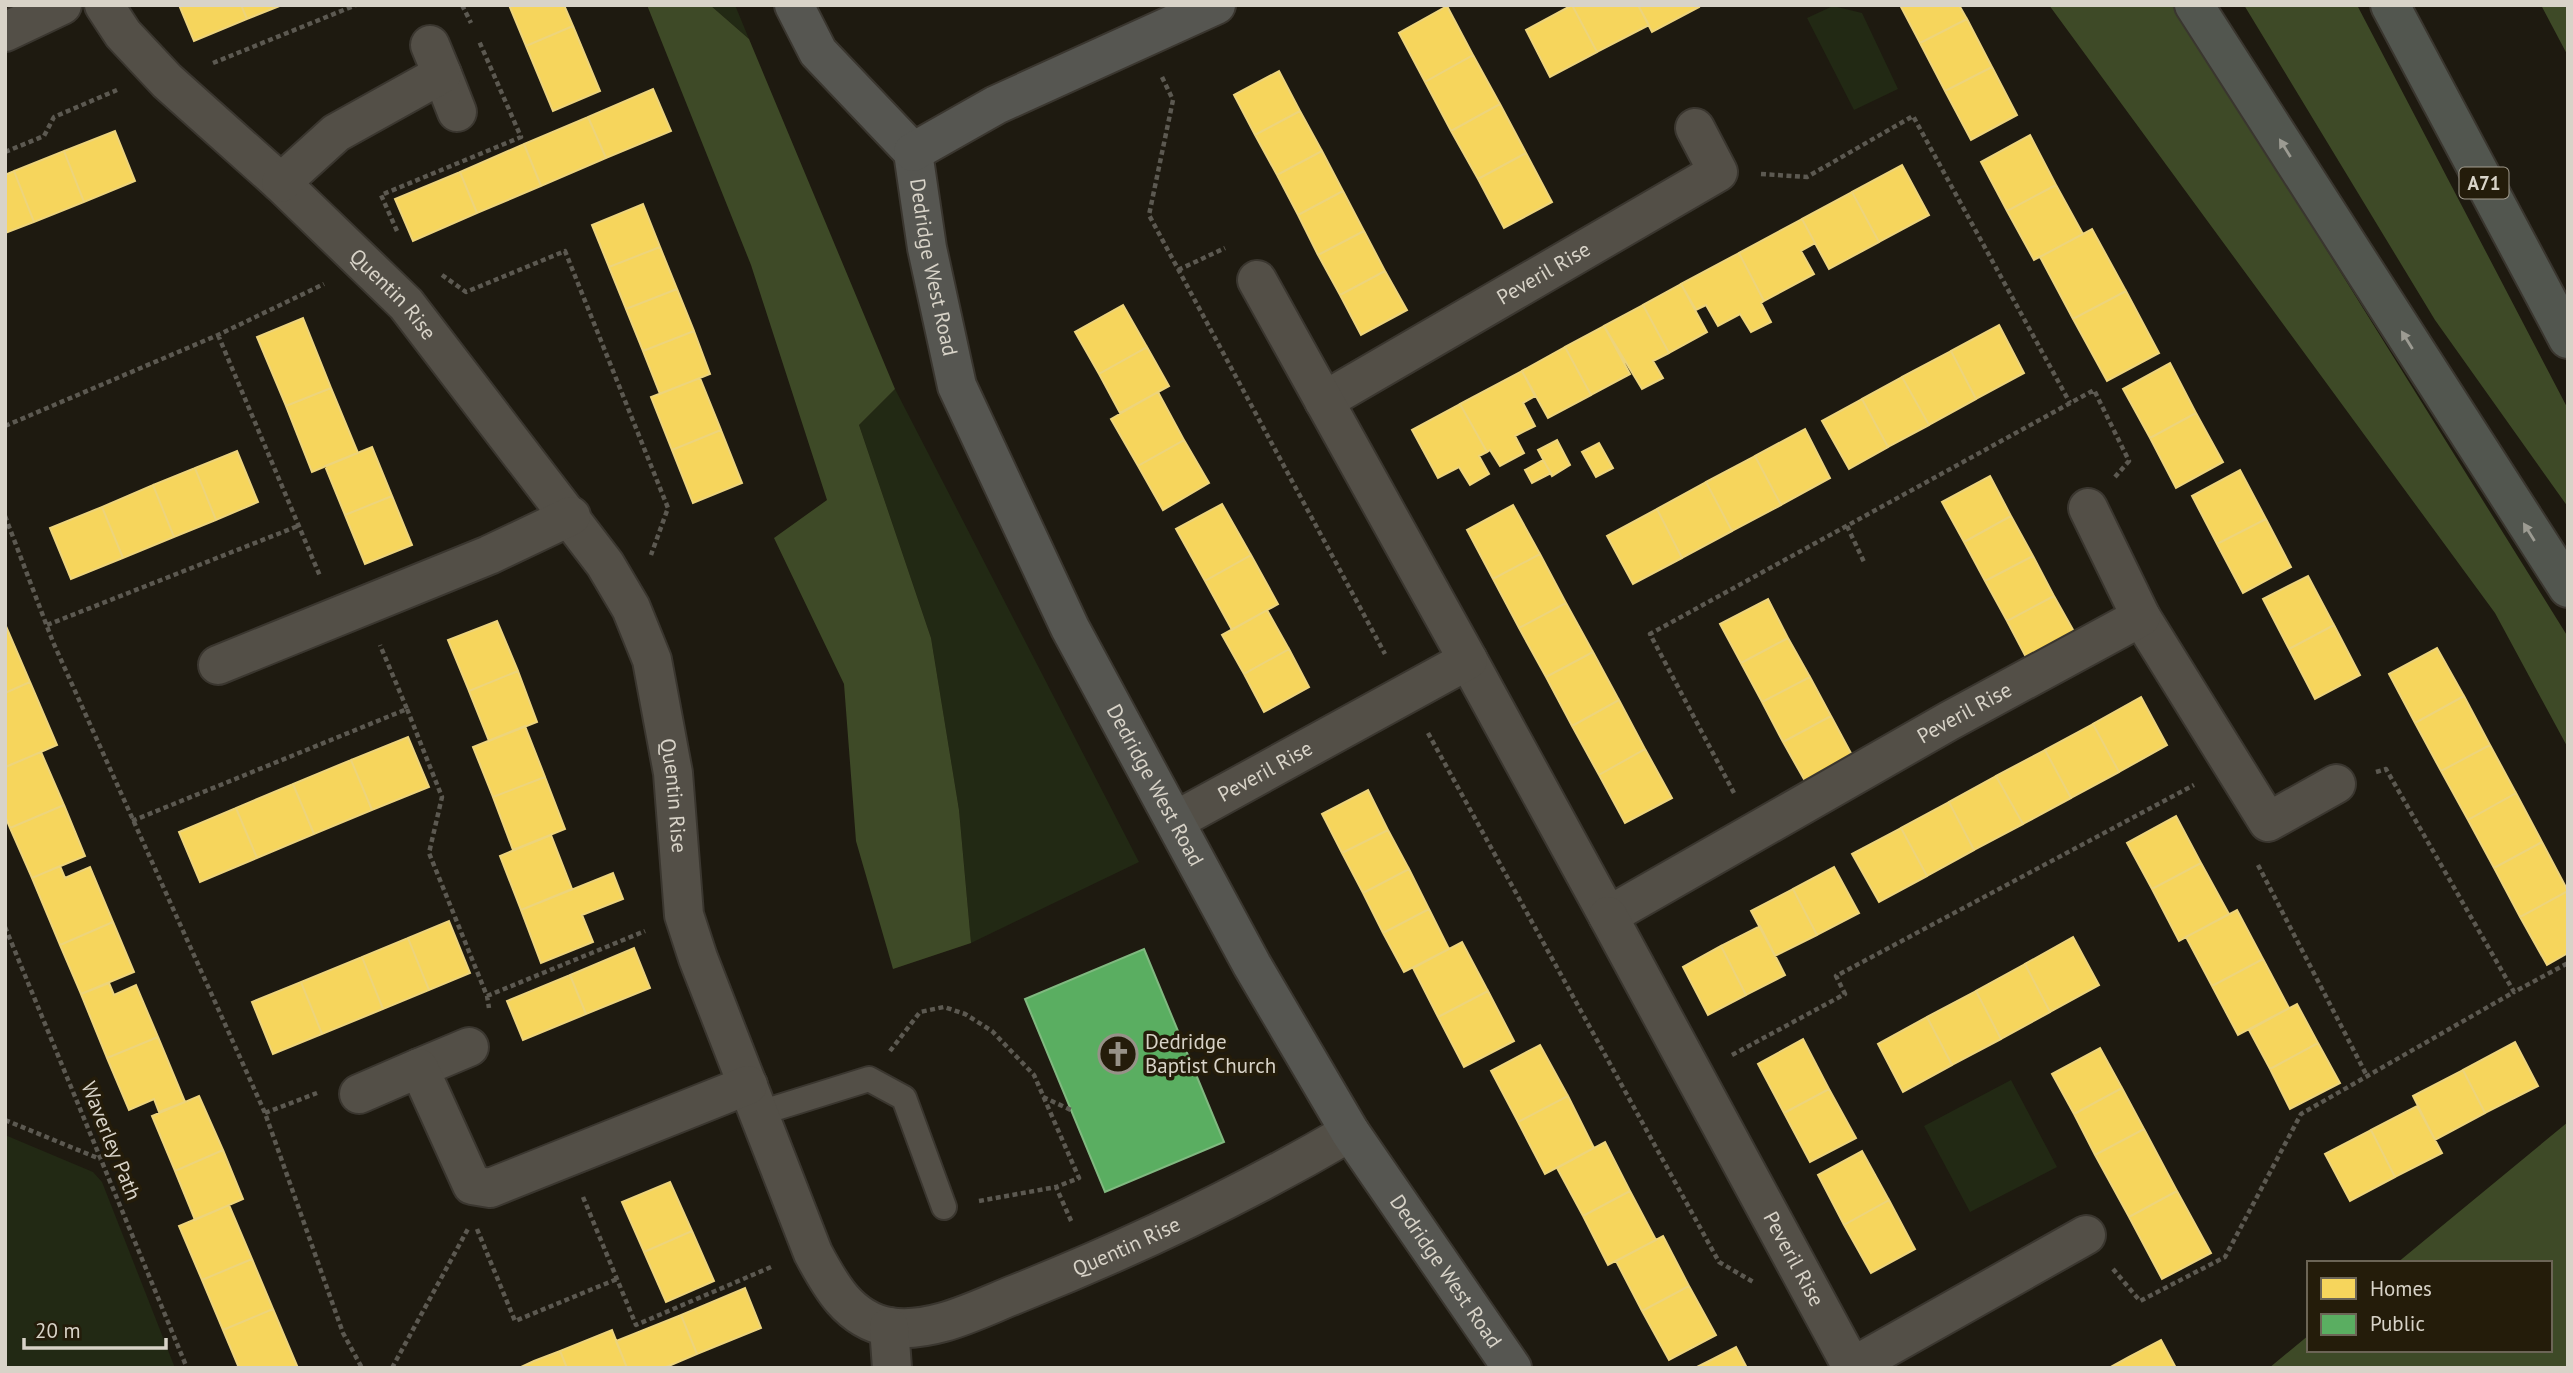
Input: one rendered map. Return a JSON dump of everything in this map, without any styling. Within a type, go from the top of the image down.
[{"type":"main road","points":[[2194,5],[2568,588]]},
{"type":"main road","name":"A71","points":[[2395,17],[2568,339]]},
{"type":"street","points":[[5,32],[62,5]]},
{"type":"street","name":"Quentin Rise","points":[[103,5],[123,34],[162,76],[281,183],[406,304],[571,516],[631,608],[652,660],[673,773],[684,915],[698,958],[813,1253],[832,1289],[856,1314],[889,1327],[921,1326],[959,1316],[1090,1265],[1255,1188],[1350,1132]]},
{"type":"street","points":[[793,5],[818,52],[913,152],[996,105],[1216,5]]},
{"type":"street","points":[[281,183],[336,133],[436,59],[457,112]]},
{"type":"street","points":[[1695,128],[1718,172]]},
{"type":"street","name":"Dedridge West Road","points":[[913,152],[927,248],[957,386],[1070,628],[1252,965],[1350,1132],[1511,1368]]},
{"type":"street","name":"Peveril Rise","points":[[1324,401],[1718,172]]},
{"type":"street","name":"Peveril Rise","points":[[1256,280],[1468,660],[1852,1367],[2086,1235]]},
{"type":"street","points":[[2088,508],[2141,617],[2268,822],[2336,784]]},
{"type":"street","points":[[218,665],[489,555],[571,516]]},
{"type":"street","name":"Peveril Rise","points":[[1608,916],[1756,834],[1949,721],[2141,617]]},
{"type":"street","name":"Peveril Rise","points":[[1175,821],[1468,660]]},
{"type":"street","points":[[359,1094],[469,1047]]},
{"type":"street","points":[[419,1068],[472,1185],[490,1188],[567,1157],[754,1099]]},
{"type":"street","points":[[889,1327],[892,1368]]},
{"type":"lane","points":[[754,1099],[869,1079],[904,1098],[944,1206]]},
{"type":"path","points":[[5,152],[44,136],[54,117],[356,5]]},
{"type":"path","points":[[1718,172],[1807,177],[1913,116],[2071,403]]},
{"type":"path","points":[[435,270],[466,292],[565,251],[668,508],[631,608]]},
{"type":"path","points":[[5,426],[218,335],[286,302]]},
{"type":"path","points":[[218,335],[298,526],[407,709],[442,797],[429,853],[488,996],[491,1019],[469,1047]]},
{"type":"path","points":[[1756,834],[1650,634],[2094,390],[2129,461],[2088,508]]},
{"type":"path","points":[[5,516],[47,625],[132,821],[265,1112],[343,1333],[362,1368]]},
{"type":"path","points":[[47,625],[298,526]]},
{"type":"path","points":[[1847,526],[1864,562]]},
{"type":"path","points":[[132,821],[407,709]]},
{"type":"path","points":[[1694,1075],[1845,994],[1836,976],[2233,764]]},
{"type":"path","points":[[2336,784],[2386,769],[2514,992]]},
{"type":"path","points":[[2268,822],[2247,843],[2367,1076]]},
{"type":"path","points":[[488,996],[684,915]]},
{"type":"path","name":"Waverley Path","points":[[5,927],[187,1368]]},
{"type":"path","points":[[2086,1235],[2140,1301],[2225,1257],[2301,1114],[2568,963]]},
{"type":"path","points":[[869,1079],[920,1012],[944,1007],[965,1014],[992,1031],[1034,1075],[1079,1178],[1056,1187],[944,1206]]},
{"type":"path","points":[[1043,1097],[1071,1110]]},
{"type":"path","points":[[5,1121],[101,1160]]},
{"type":"path","points":[[567,1157],[636,1325],[772,1266]]},
{"type":"path","points":[[1056,1187],[1090,1265]]},
{"type":"path","points":[[392,1368],[473,1220],[515,1321],[617,1279]]},
{"type":"green space","points":[[647,5],[710,5],[749,39],[895,389],[859,425],[931,638],[959,810],[971,943],[893,969],[856,841],[844,684],[774,538],[827,500],[751,265]]},
{"type":"green space","points":[[710,5],[735,5],[749,39]]},
{"type":"green space","points":[[2049,5],[2174,5],[2568,637],[2568,748],[2495,613]]},
{"type":"green space","points":[[2244,5],[2357,5],[2568,409],[2568,507],[2435,320]]},
{"type":"green space","points":[[2541,5],[2568,5],[2568,56]]},
{"type":"green space","points":[[1833,6],[1862,13],[1898,89],[1854,110],[1807,18]]},
{"type":"green space","points":[[895,389],[1139,862],[971,943],[959,810],[931,638],[859,425]]},
{"type":"green space","points":[[2011,1080],[2057,1167],[1970,1212],[1924,1126]]},
{"type":"green space","points":[[2568,1122],[2568,1368],[2269,1368],[2307,1337],[2307,1352],[2552,1352],[2552,1261],[2399,1261]]},
{"type":"green space","points":[[5,1135],[93,1172],[102,1182],[175,1368],[5,1368]]},
{"type":"building: Homes","points":[[179,5],[241,5],[247,19],[194,41]]},
{"type":"building: Homes","points":[[241,5],[282,5],[247,19]]},
{"type":"building: Homes","points":[[509,5],[564,5],[573,26],[526,46]]},
{"type":"building: Homes","points":[[1572,5],[1597,52],[1550,77],[1526,30]]},
{"type":"building: Homes","points":[[1572,5],[1638,5],[1649,25],[1597,52]]},
{"type":"building: Homes","points":[[1638,5],[1698,5],[1699,7],[1652,32]]},
{"type":"building: Homes","points":[[1900,5],[1959,5],[1967,19],[1920,43]]},
{"type":"building: Homes","points":[[1447,6],[1473,55],[1425,82],[1399,33]]},
{"type":"building: Homes","points":[[1967,19],[1992,67],[1945,91],[1920,43]]},
{"type":"building: Homes","points":[[573,26],[600,91],[553,111],[526,46]]},
{"type":"building: Homes","points":[[1473,55],[1500,104],[1451,131],[1425,82]]},
{"type":"building: Homes","points":[[1992,67],[2017,115],[1971,140],[1945,91]]},
{"type":"building: Homes","points":[[1279,71],[1300,111],[1255,135],[1234,95]]},
{"type":"building: Homes","points":[[653,89],[671,131],[606,158],[588,117]]},
{"type":"building: Homes","points":[[1500,104],[1526,153],[1478,179],[1451,131]]},
{"type":"building: Homes","points":[[1300,111],[1322,151],[1277,175],[1255,135]]},
{"type":"building: Homes","points":[[588,117],[606,158],[541,186],[524,144]]},
{"type":"building: Homes","points":[[115,131],[135,181],[84,202],[64,151]]},
{"type":"building: Homes","points":[[2030,135],[2056,185],[2007,211],[1981,162]]},
{"type":"building: Homes","points":[[524,144],[541,186],[477,213],[460,172]]},
{"type":"building: Homes","points":[[64,151],[84,202],[34,222],[14,171]]},
{"type":"building: Homes","points":[[1322,151],[1343,191],[1298,215],[1277,175]]},
{"type":"building: Homes","points":[[1526,153],[1552,202],[1504,228],[1478,179]]},
{"type":"building: Homes","points":[[1902,165],[1929,215],[1879,242],[1852,192]]},
{"type":"building: Homes","points":[[14,171],[34,222],[5,233],[5,175]]},
{"type":"building: Homes","points":[[460,172],[477,213],[413,241],[395,199]]},
{"type":"building: Homes","points":[[2056,185],[2083,234],[2034,260],[2007,211]]},
{"type":"building: Homes","points":[[1343,191],[1364,231],[1318,255],[1298,215]]},
{"type":"building: Homes","points":[[1852,192],[1879,242],[1829,269],[1802,219]]},
{"type":"building: Homes","points":[[643,204],[660,247],[609,267],[592,225]]},
{"type":"building: Homes","points":[[1802,219],[1815,243],[1801,251],[1814,274],[1764,301],[1739,253]]},
{"type":"building: Homes","points":[[2092,229],[2126,291],[2073,319],[2040,257]]},
{"type":"building: Homes","points":[[1364,231],[1385,271],[1340,295],[1318,255]]},
{"type":"building: Homes","points":[[660,247],[677,289],[626,309],[609,267]]},
{"type":"building: Homes","points":[[1739,253],[1764,301],[1761,303],[1771,322],[1751,332],[1740,314],[1718,326],[1706,305],[1696,310],[1681,284]]},
{"type":"building: Homes","points":[[1385,271],[1407,310],[1361,335],[1340,295]]},
{"type":"building: Homes","points":[[1681,284],[1707,332],[1669,353],[1643,305]]},
{"type":"building: Homes","points":[[677,289],[694,331],[643,351],[626,309]]},
{"type":"building: Homes","points":[[2126,291],[2159,353],[2107,381],[2073,319]]},
{"type":"building: Homes","points":[[1123,305],[1147,347],[1099,374],[1075,332]]},
{"type":"building: Homes","points":[[1643,305],[1669,353],[1653,361],[1663,378],[1642,389],[1604,326]]},
{"type":"building: Homes","points":[[303,318],[331,388],[286,406],[257,337]]},
{"type":"building: Homes","points":[[1999,325],[2024,373],[1976,399],[1951,351]]},
{"type":"building: Homes","points":[[1604,326],[1630,374],[1591,395],[1565,347]]},
{"type":"building: Homes","points":[[694,331],[710,374],[660,394],[643,351]]},
{"type":"building: Homes","points":[[1147,347],[1169,386],[1120,413],[1099,374]]},
{"type":"building: Homes","points":[[1565,347],[1591,395],[1548,418],[1522,371]]},
{"type":"building: Homes","points":[[1951,351],[1976,399],[1929,425],[1902,377]]},
{"type":"building: Homes","points":[[2170,363],[2196,413],[2150,438],[2123,389]]},
{"type":"building: Homes","points":[[1522,371],[1535,396],[1523,403],[1535,426],[1515,436],[1524,453],[1500,466],[1490,450],[1487,452],[1460,404]]},
{"type":"building: Homes","points":[[1902,377],[1929,425],[1888,447],[1862,399]]},
{"type":"building: Homes","points":[[700,378],[721,430],[672,450],[651,397]]},
{"type":"building: Homes","points":[[331,388],[358,453],[312,472],[286,406]]},
{"type":"building: Homes","points":[[1158,392],[1184,440],[1138,466],[1111,419]]},
{"type":"building: Homes","points":[[1862,399],[1888,447],[1849,469],[1822,421]]},
{"type":"building: Homes","points":[[1460,404],[1487,452],[1479,456],[1489,474],[1470,485],[1459,467],[1438,478],[1412,430]]},
{"type":"building: Homes","points":[[2196,413],[2223,462],[2176,488],[2150,438]]},
{"type":"building: Homes","points":[[1805,429],[1830,478],[1781,505],[1755,456]]},
{"type":"building: Homes","points":[[721,430],[742,483],[693,503],[672,450]]},
{"type":"building: Homes","points":[[1184,440],[1209,483],[1163,510],[1138,466]]},
{"type":"building: Homes","points":[[1557,440],[1570,465],[1552,476],[1538,450]]},
{"type":"building: Homes","points":[[1599,443],[1613,468],[1596,477],[1582,452]]},
{"type":"building: Homes","points":[[372,447],[392,496],[345,515],[325,466]]},
{"type":"building: Homes","points":[[237,451],[258,502],[216,520],[195,468]]},
{"type":"building: Homes","points":[[1755,456],[1781,505],[1732,531],[1706,482]]},
{"type":"building: Homes","points":[[1543,460],[1551,473],[1532,483],[1525,470]]},
{"type":"building: Homes","points":[[195,468],[216,520],[174,537],[153,485]]},
{"type":"building: Homes","points":[[2240,470],[2266,519],[2217,544],[2192,496]]},
{"type":"building: Homes","points":[[1990,476],[2011,516],[1964,542],[1942,502]]},
{"type":"building: Homes","points":[[1706,482],[1732,531],[1682,558],[1657,509]]},
{"type":"building: Homes","points":[[153,485],[174,537],[123,558],[102,507]]},
{"type":"building: Homes","points":[[392,496],[412,545],[365,564],[345,515]]},
{"type":"building: Homes","points":[[1222,504],[1251,555],[1205,581],[1176,529]]},
{"type":"building: Homes","points":[[1513,505],[1540,554],[1493,579],[1467,530]]},
{"type":"building: Homes","points":[[102,507],[123,558],[71,579],[50,528]]},
{"type":"building: Homes","points":[[1657,509],[1682,558],[1633,584],[1607,536]]},
{"type":"building: Homes","points":[[2011,516],[2033,556],[1985,581],[1964,542]]},
{"type":"building: Homes","points":[[2266,519],[2291,567],[2243,593],[2217,544]]},
{"type":"building: Homes","points":[[1540,554],[1566,603],[1519,628],[1493,579]]},
{"type":"building: Homes","points":[[1251,555],[1278,604],[1232,630],[1205,581]]},
{"type":"building: Homes","points":[[2033,556],[2054,596],[2007,621],[1985,581]]},
{"type":"building: Homes","points":[[2308,576],[2334,625],[2289,649],[2263,599]]},
{"type":"building: Homes","points":[[2054,596],[2076,635],[2028,661],[2007,621]]},
{"type":"building: Homes","points":[[1768,599],[1788,638],[1741,663],[1720,624]]},
{"type":"building: Homes","points":[[1566,603],[1593,652],[1546,677],[1519,628]]},
{"type":"building: Homes","points":[[1267,610],[1289,649],[1244,674],[1222,635]]},
{"type":"building: Homes","points":[[497,621],[518,671],[469,691],[448,640]]},
{"type":"building: Homes","points":[[5,624],[30,682],[5,693]]},
{"type":"building: Homes","points":[[2334,625],[2360,675],[2315,699],[2289,649]]},
{"type":"building: Homes","points":[[1788,638],[1810,677],[1762,702],[1741,663]]},
{"type":"building: Homes","points":[[2437,648],[2464,696],[2415,723],[2389,674]]},
{"type":"building: Homes","points":[[1289,649],[1309,687],[1264,712],[1244,674]]},
{"type":"building: Homes","points":[[1593,652],[1619,700],[1572,726],[1546,677]]},
{"type":"building: Homes","points":[[518,671],[537,722],[489,741],[469,691]]},
{"type":"building: Homes","points":[[1810,677],[1831,716],[1783,742],[1762,702]]},
{"type":"building: Homes","points":[[30,682],[57,745],[6,767],[5,693]]},
{"type":"building: Homes","points":[[2464,696],[2490,745],[2441,771],[2415,723]]},
{"type":"building: Homes","points":[[2141,697],[2167,745],[2119,772],[2093,724]]},
{"type":"building: Homes","points":[[1619,700],[1645,749],[1599,775],[1572,726]]},
{"type":"building: Homes","points":[[1831,716],[1852,755],[1805,781],[1783,742]]},
{"type":"building: Homes","points":[[2093,724],[2119,772],[2071,798],[2045,750]]},
{"type":"building: Homes","points":[[525,726],[545,777],[493,797],[473,747]]},
{"type":"building: Homes","points":[[408,737],[429,787],[372,810],[351,760]]},
{"type":"building: Homes","points":[[2490,745],[2516,793],[2468,820],[2441,771]]},
{"type":"building: Homes","points":[[1645,749],[1672,798],[1625,823],[1599,775]]},
{"type":"building: Homes","points":[[2045,750],[2071,798],[2023,824],[1996,776]]},
{"type":"building: Homes","points":[[41,752],[64,805],[10,828],[5,816],[5,767]]},
{"type":"building: Homes","points":[[351,760],[372,810],[314,834],[293,784]]},
{"type":"building: Homes","points":[[1996,776],[2023,824],[1974,850],[1949,802]]},
{"type":"building: Homes","points":[[545,777],[565,829],[513,850],[493,797]]},
{"type":"building: Homes","points":[[293,784],[314,834],[257,858],[236,808]]},
{"type":"building: Homes","points":[[1368,790],[1388,830],[1342,853],[1322,814]]},
{"type":"building: Homes","points":[[2516,793],[2542,842],[2494,868],[2468,820]]},
{"type":"building: Homes","points":[[1949,802],[1974,850],[1927,876],[1901,828]]},
{"type":"building: Homes","points":[[64,805],[85,856],[32,878],[10,828]]},
{"type":"building: Homes","points":[[236,808],[257,858],[200,882],[179,832]]},
{"type":"building: Homes","points":[[2176,816],[2201,863],[2152,889],[2127,843]]},
{"type":"building: Homes","points":[[1901,828],[1927,876],[1879,902],[1852,854]]},
{"type":"building: Homes","points":[[1388,830],[1409,869],[1363,893],[1342,853]]},
{"type":"building: Homes","points":[[551,835],[572,889],[521,910],[500,856]]},
{"type":"building: Homes","points":[[2542,842],[2568,891],[2520,917],[2494,868]]},
{"type":"building: Homes","points":[[2201,863],[2229,914],[2179,941],[2152,889]]},
{"type":"building: Homes","points":[[60,866],[65,878],[90,867],[113,922],[60,945],[32,878]]},
{"type":"building: Homes","points":[[1834,867],[1859,913],[1817,935],[1793,889]]},
{"type":"building: Homes","points":[[1409,869],[1429,909],[1383,933],[1363,893]]},
{"type":"building: Homes","points":[[613,873],[623,899],[582,915],[593,942],[541,963],[521,910]]},
{"type":"building: Homes","points":[[1793,889],[1817,935],[1775,956],[1751,911]]},
{"type":"building: Homes","points":[[2568,891],[2568,953],[2547,965],[2520,917]]},
{"type":"building: Homes","points":[[1429,909],[1449,949],[1404,972],[1383,933]]},
{"type":"building: Homes","points":[[2237,910],[2263,959],[2212,986],[2186,937]]},
{"type":"building: Homes","points":[[449,921],[470,973],[429,990],[408,938]]},
{"type":"building: Homes","points":[[113,922],[134,972],[81,994],[60,945]]},
{"type":"building: Homes","points":[[1760,926],[1785,975],[1746,995],[1721,946]]},
{"type":"building: Homes","points":[[2073,937],[2099,985],[2050,1012],[2025,964]]},
{"type":"building: Homes","points":[[408,938],[429,990],[383,1009],[362,957]]},
{"type":"building: Homes","points":[[1462,942],[1488,991],[1438,1017],[1413,968]]},
{"type":"building: Homes","points":[[1721,946],[1746,995],[1708,1015],[1683,967]]},
{"type":"building: Homes","points":[[634,948],[650,988],[586,1014],[570,975]]},
{"type":"building: Homes","points":[[362,957],[383,1009],[322,1034],[301,982]]},
{"type":"building: Homes","points":[[2263,959],[2289,1008],[2238,1035],[2212,986]]},
{"type":"building: Homes","points":[[2025,964],[2050,1012],[2001,1039],[1976,991]]},
{"type":"building: Homes","points":[[570,975],[586,1014],[523,1040],[507,1001]]},
{"type":"building: Homes","points":[[301,982],[322,1034],[273,1054],[252,1002]]},
{"type":"building: Homes","points":[[109,983],[114,995],[136,985],[158,1037],[107,1058],[81,994]]},
{"type":"building: Homes","points":[[1488,991],[1514,1041],[1464,1067],[1438,1017]]},
{"type":"building: Homes","points":[[1976,991],[2001,1039],[1952,1065],[1927,1017]]},
{"type":"building: Homes","points":[[2297,1004],[2318,1043],[2270,1069],[2249,1030]]},
{"type":"building: Homes","points":[[1927,1017],[1952,1065],[1903,1092],[1878,1044]]},
{"type":"building: Homes","points":[[158,1037],[185,1102],[159,1112],[154,1099],[129,1110],[107,1058]]},
{"type":"building: Homes","points":[[1803,1039],[1829,1089],[1784,1113],[1758,1064]]},
{"type":"building: Homes","points":[[2515,1042],[2538,1086],[2485,1113],[2463,1070]]},
{"type":"building: Homes","points":[[2318,1043],[2340,1083],[2290,1109],[2270,1069]]},
{"type":"building: Homes","points":[[1540,1045],[1568,1096],[1518,1122],[1491,1071]]},
{"type":"building: Homes","points":[[2100,1048],[2122,1088],[2074,1114],[2052,1074]]},
{"type":"building: Homes","points":[[2463,1070],[2485,1113],[2435,1140],[2413,1096]]},
{"type":"building: Homes","points":[[2122,1088],[2144,1129],[2095,1155],[2074,1114]]},
{"type":"building: Homes","points":[[1829,1089],[1856,1138],[1810,1162],[1784,1113]]},
{"type":"building: Homes","points":[[199,1096],[223,1150],[175,1171],[152,1116]]},
{"type":"building: Homes","points":[[1568,1096],[1594,1148],[1545,1174],[1518,1122]]},
{"type":"building: Homes","points":[[2417,1106],[2442,1153],[2395,1177],[2371,1130]]},
{"type":"building: Homes","points":[[2144,1129],[2177,1191],[2129,1217],[2095,1155]]},
{"type":"building: Homes","points":[[2371,1130],[2395,1177],[2350,1201],[2325,1154]]},
{"type":"building: Homes","points":[[1605,1142],[1630,1191],[1583,1216],[1557,1168]]},
{"type":"building: Homes","points":[[223,1150],[243,1199],[195,1220],[175,1171]]},
{"type":"building: Homes","points":[[1862,1151],[1889,1200],[1844,1225],[1818,1175]]},
{"type":"building: Homes","points":[[670,1182],[692,1231],[644,1252],[622,1202]]},
{"type":"building: Homes","points":[[1630,1191],[1656,1240],[1608,1265],[1583,1216]]},
{"type":"building: Homes","points":[[2177,1191],[2211,1253],[2162,1279],[2129,1217]]},
{"type":"building: Homes","points":[[1889,1200],[1915,1249],[1871,1273],[1844,1225]]},
{"type":"building: Homes","points":[[229,1205],[252,1259],[202,1280],[179,1226]]},
{"type":"building: Homes","points":[[692,1231],[714,1281],[666,1302],[644,1252]]},
{"type":"building: Homes","points":[[1663,1236],[1689,1286],[1642,1311],[1616,1261]]},
{"type":"building: Homes","points":[[252,1259],[273,1309],[223,1330],[202,1280]]},
{"type":"building: Homes","points":[[1689,1286],[1716,1335],[1669,1360],[1642,1311]]},
{"type":"building: Homes","points":[[745,1288],[761,1328],[697,1354],[681,1315]]},
{"type":"building: Homes","points":[[273,1309],[298,1368],[239,1368],[223,1330]]},
{"type":"building: Homes","points":[[681,1315],[697,1354],[664,1368],[627,1368],[616,1341]]},
{"type":"building: Homes","points":[[612,1330],[627,1368],[567,1368],[560,1351]]},
{"type":"building: Homes","points":[[2161,1340],[2176,1368],[2109,1368],[2129,1357]]},
{"type":"building: Homes","points":[[1736,1347],[1747,1368],[1695,1368],[1713,1359]]},
{"type":"building: Homes","points":[[560,1351],[567,1368],[519,1368],[534,1361]]},
{"type":"building: Public","name":"Dedridge Baptist Church","points":[[1144,949],[1224,1142],[1105,1192],[1025,999]]},
{"type":"place","name":"Dedridge Baptist Church","points":[[1118,1054]]}]
